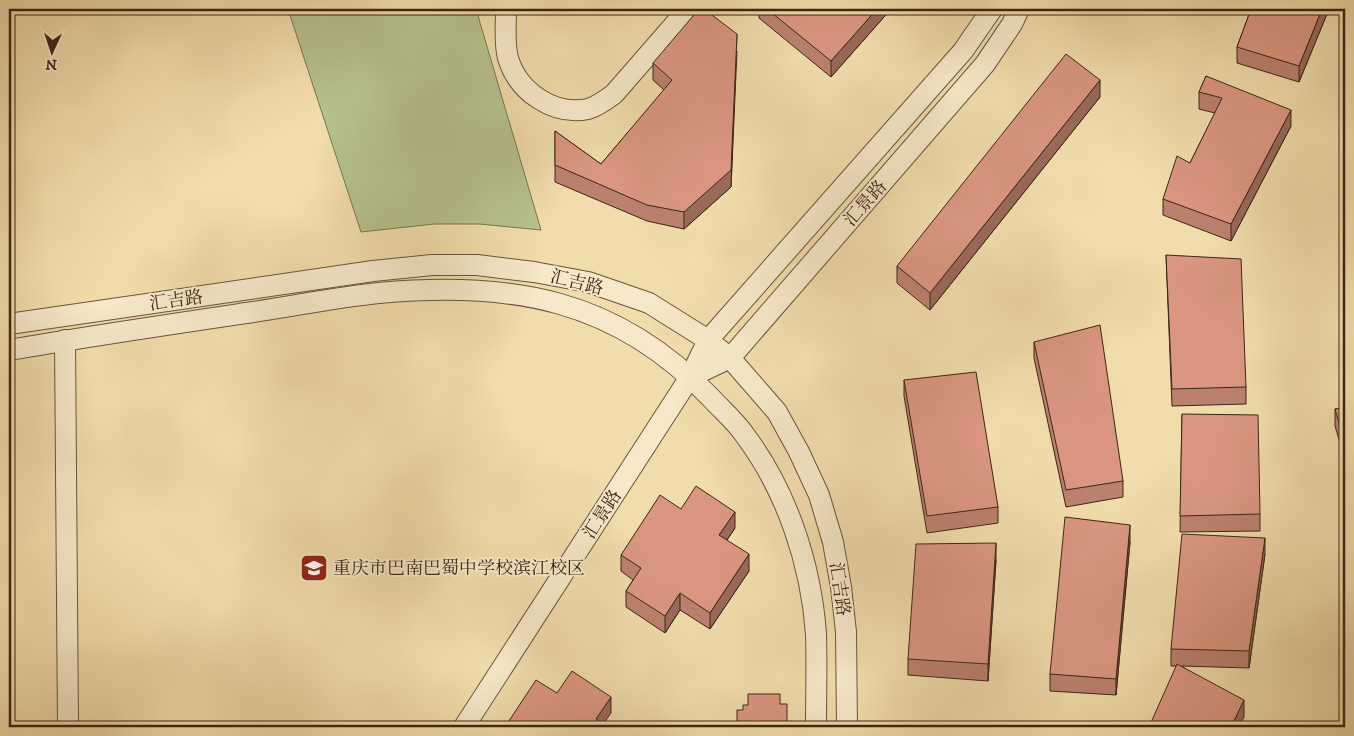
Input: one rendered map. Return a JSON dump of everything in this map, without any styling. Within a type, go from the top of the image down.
[{"type":"street","points":[[506,9],[506,42],[508,58],[514,73],[538,99],[553,107],[573,111],[590,108],[602,103],[614,94],[688,9]]},
{"type":"street","name":"汇景路","points":[[464,727],[690,377],[708,340],[963,50],[992,9]]},
{"type":"street","name":"汇景路","points":[[690,377],[730,358],[985,64],[1012,24],[1019,9]]},
{"type":"street","name":"汇吉路","points":[[9,324],[373,271],[432,265],[477,265],[534,272],[588,282],[649,303],[708,340],[730,358],[777,412],[800,452],[819,495],[833,542],[841,587],[846,632],[847,727]]},
{"type":"street","name":"汇吉路","points":[[9,350],[377,294],[434,290],[480,290],[535,297],[578,309],[631,333],[690,377],[743,433],[768,469],[790,518],[802,552],[811,592],[816,634],[816,727]]},
{"type":"street","points":[[66,340],[68,727]]},
{"type":"green space","points":[[288,9],[476,9],[541,230],[479,224],[434,224],[361,232]]},
{"type":"building","points":[[699,9],[704,9],[737,34],[731,170],[684,212],[647,205],[555,165],[555,131],[601,164],[672,80],[653,63]]},
{"type":"building","points":[[767,9],[877,9],[831,61]]},
{"type":"building","points":[[1251,9],[1322,9],[1299,66],[1237,47]]},
{"type":"building","points":[[1066,54],[1100,80],[930,293],[897,266]]},
{"type":"building","points":[[1206,76],[1291,110],[1231,224],[1163,199],[1177,156],[1190,163],[1222,98],[1199,92]]},
{"type":"building","points":[[1166,255],[1241,259],[1246,387],[1172,389]]},
{"type":"building","points":[[1100,325],[1123,481],[1066,490],[1034,342]]},
{"type":"building","points":[[976,372],[998,507],[927,516],[904,380]]},
{"type":"building","points":[[1345,408],[1345,443],[1335,409]]},
{"type":"building","points":[[1182,414],[1258,415],[1260,514],[1180,516]]},
{"type":"building","points":[[696,486],[735,512],[719,535],[749,554],[710,613],[680,593],[665,616],[626,591],[641,568],[621,555],[660,495],[681,509]]},
{"type":"building","points":[[1065,517],[1130,525],[1116,679],[1050,674]]},
{"type":"building","points":[[1182,534],[1265,538],[1249,651],[1171,649]]},
{"type":"building","points":[[996,543],[988,664],[908,659],[916,544]]},
{"type":"building","points":[[1177,664],[1244,700],[1231,727],[1149,727]]},
{"type":"building","points":[[572,671],[611,697],[596,719],[607,727],[505,727],[536,680],[557,693]]},
{"type":"building","points":[[1345,682],[1345,707],[1342,706]]},
{"type":"building","points":[[748,694],[780,694],[780,704],[787,704],[787,727],[737,727],[737,710],[743,710],[743,705],[748,705]]},
{"type":"place","name":"重庆市巴南巴蜀中学校滨江校区","points":[[314,568]]}]
